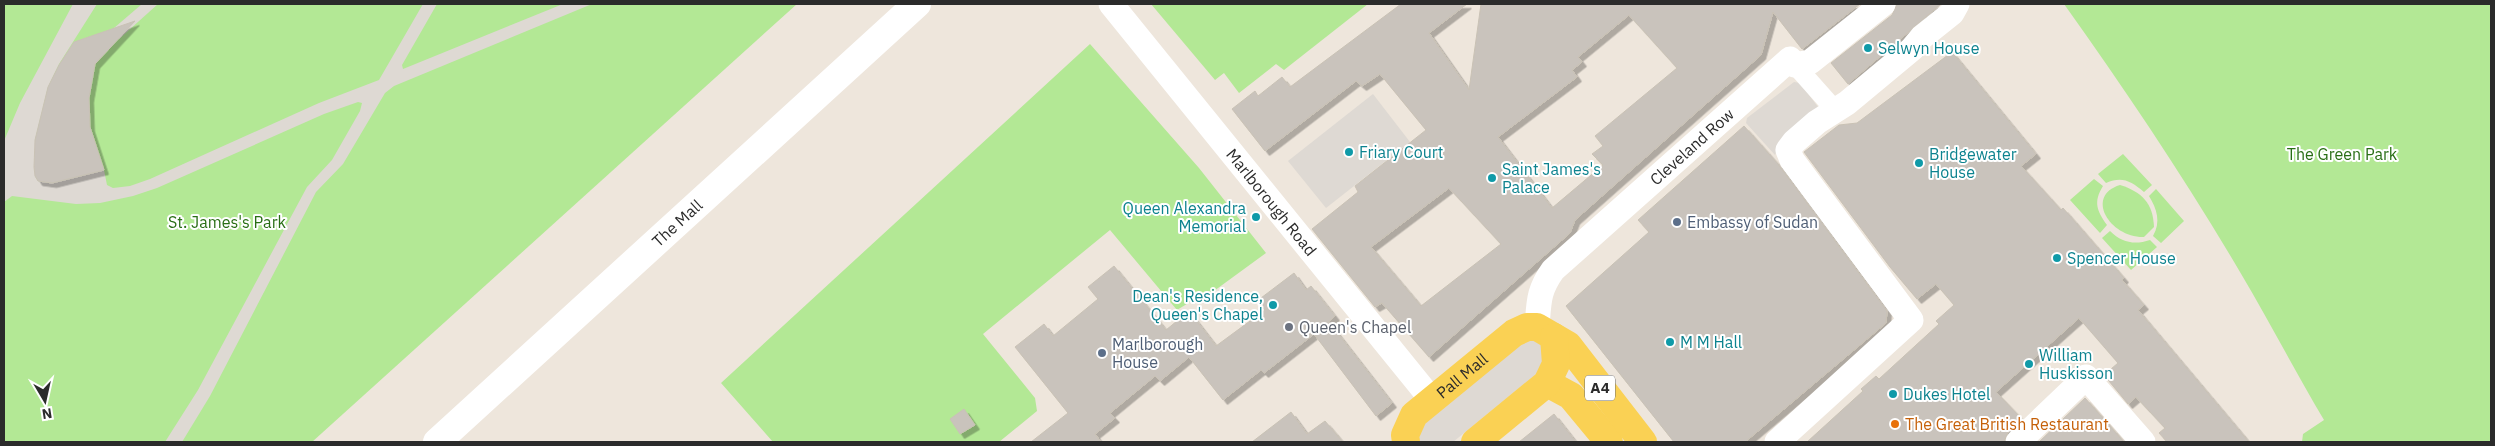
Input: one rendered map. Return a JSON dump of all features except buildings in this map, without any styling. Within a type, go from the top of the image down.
[{"type":"main road","name":"Pall Mall","points":[[1406,442],[1405,435],[1414,415],[1514,333],[1527,327],[1546,332]]},
{"type":"main road","points":[[1475,442],[1547,383],[1556,364],[1546,332]]},
{"type":"main road","name":"A4","points":[[1546,332],[1568,345],[1643,442]]},
{"type":"main road","name":"A4","points":[[1547,383],[1572,396],[1609,442]]},
{"type":"street","name":"The Mall","points":[[438,442],[917,4]]},
{"type":"street","name":"Marlborough Road","points":[[1111,4],[1432,400]]},
{"type":"street","name":"Cleveland Row","points":[[1546,332],[1538,303],[1542,285],[1553,270],[1790,59],[1795,65],[1810,62],[1883,4]]},
{"type":"street","points":[[1777,442],[1911,320],[1792,160],[1788,150],[1794,142],[1847,103],[1912,50],[1922,37],[1952,14],[1957,4]]},
{"type":"street","points":[[1795,65],[1835,110]]},
{"type":"street","points":[[2018,442],[2086,376],[2143,442]]},
{"type":"green space","name":"St. James's Park","points":[[4,4],[797,4],[312,442],[4,442]]},
{"type":"green space","points":[[1151,4],[1368,4],[1284,70],[1276,64],[1239,93],[1224,73],[1215,80]]},
{"type":"green space","name":"The Green Park","points":[[2064,4],[2491,4],[2491,442],[2302,442],[2303,434],[2324,420],[2251,290],[2177,170]]},
{"type":"green space","points":[[1090,44],[1199,168],[1266,253],[1203,299],[1190,302],[1177,310],[1110,230],[983,334],[1035,398],[1037,411],[999,442],[773,442],[721,383]]},
{"type":"green space","points":[[2123,154],[2152,185],[2144,192],[2135,185],[2122,180],[2106,183],[2098,174]]},
{"type":"green space","points":[[2094,179],[2103,186],[2097,202],[2099,211],[2107,225],[2100,233],[2070,200]]},
{"type":"green space","points":[[2120,185],[2140,195],[2149,205],[2154,227],[2144,237],[2132,236],[2121,231],[2106,216],[2103,207],[2104,198],[2109,190]]},
{"type":"green space","points":[[2156,189],[2184,221],[2161,243],[2153,236],[2157,226],[2157,216],[2149,196]]},
{"type":"green space","points":[[2110,231],[2119,238],[2129,242],[2150,240],[2157,247],[2131,270],[2102,238]]},
{"type":"shaded area","points":[[73,4],[97,4],[59,64],[48,87],[35,140],[35,176],[38,181],[52,183],[104,170],[107,185],[113,188],[130,186],[150,179],[319,103],[379,80],[423,4],[437,4],[402,65],[403,69],[563,4],[592,4],[394,86],[385,93],[343,164],[316,192],[210,396],[182,442],[165,442],[198,390],[307,187],[332,160],[360,111],[362,103],[358,102],[324,114],[157,188],[133,196],[100,203],[76,204],[12,196],[4,202],[4,141],[20,103]]},
{"type":"shaded area","points":[[142,4],[158,4],[119,39],[114,28]]},
{"type":"shaded area","points":[[1794,82],[1800,83],[1818,107],[1779,144],[1775,155],[1746,123],[1747,118]]},
{"type":"shaded area","name":"Friary Court","points":[[1373,94],[1410,142],[1326,208],[1288,161]]},
{"type":"shaded area","points":[[1540,340],[1546,366],[1453,442],[1418,442],[1418,428],[1525,341]]},
{"type":"place","name":"Selwyn House","points":[[1868,48]]},
{"type":"place","name":"Friary Court","points":[[1349,152]]},
{"type":"place","name":"Bridgewater House","points":[[1919,163]]},
{"type":"place","name":"Saint James's Palace","points":[[1492,178]]},
{"type":"place","name":"Queen Alexandra Memorial","points":[[1256,217]]},
{"type":"place","name":"Embassy of Sudan","points":[[1677,222]]},
{"type":"place","name":"Spencer House","points":[[2057,258]]},
{"type":"place","name":"Dean's Residence, Queen's Chapel","points":[[1273,305]]},
{"type":"place","name":"Queen's Chapel","points":[[1289,327]]},
{"type":"place","name":"M M Hall","points":[[1670,342]]},
{"type":"place","name":"Marlborough House","points":[[1102,353]]},
{"type":"place","name":"William Huskisson","points":[[2029,364]]},
{"type":"place","name":"Dukes Hotel","points":[[1893,394]]},
{"type":"place","name":"The Great British Restaurant","points":[[1895,424]]}]
